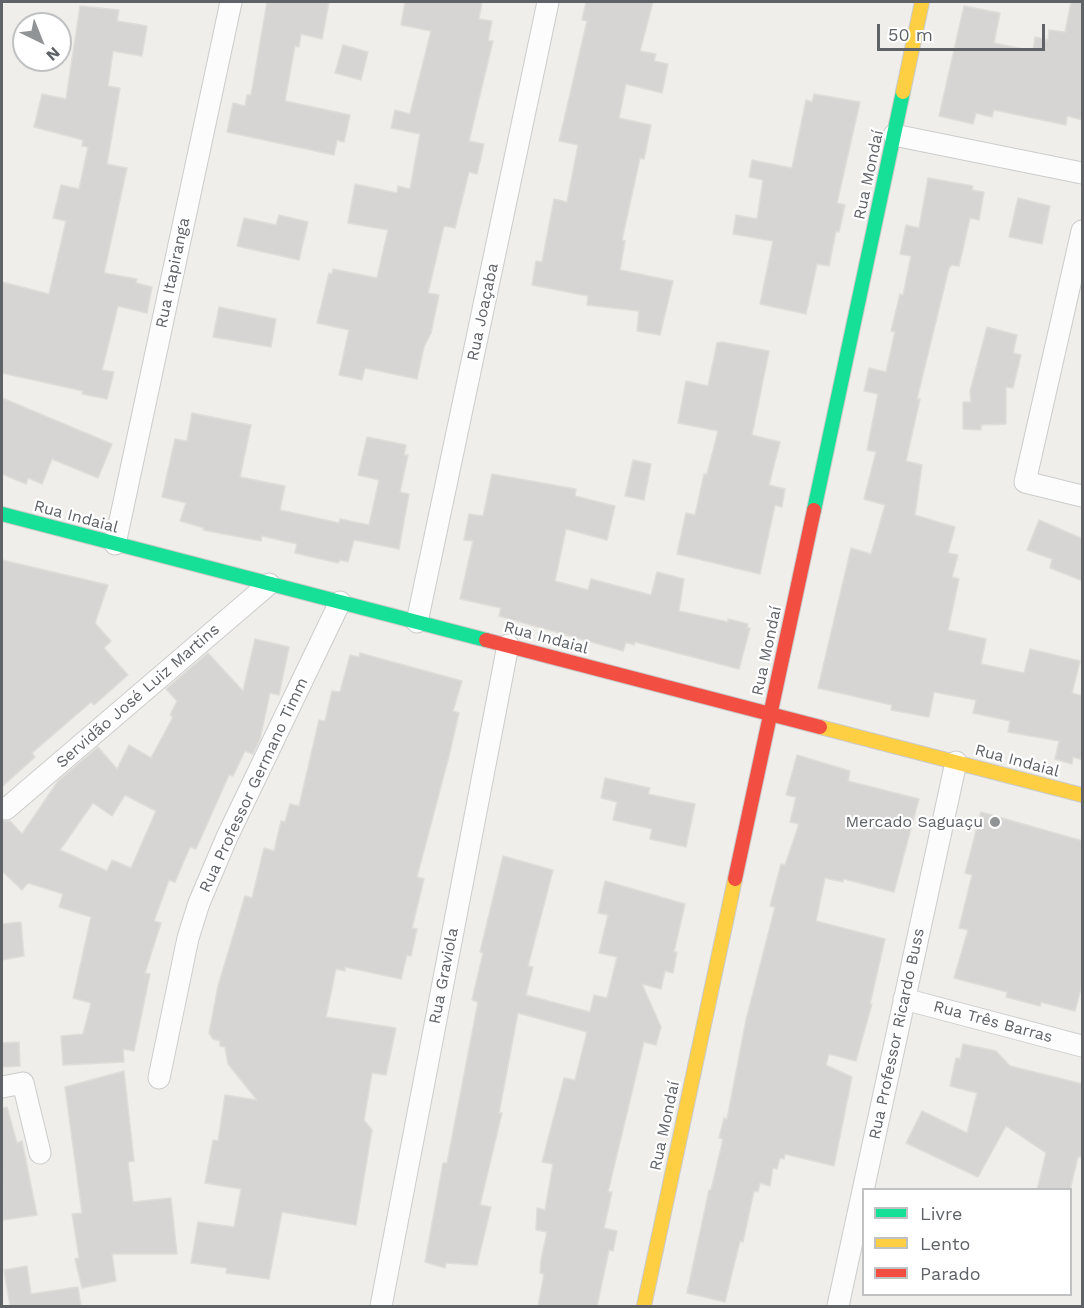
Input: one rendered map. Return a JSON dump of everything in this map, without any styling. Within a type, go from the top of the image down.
[{"type":"street","name":"Rua Itapiranga","points":[[115,544],[231,2]]},
{"type":"street","name":"Rua Joaçaba","points":[[417,622],[548,2]]},
{"type":"street","name":"Rua Mondaí","points":[[644,1306],[922,2]]},
{"type":"street","points":[[894,135],[1083,173]]},
{"type":"street","points":[[1083,231],[1024,482],[1083,496]]},
{"type":"street","name":"Rua Indaial","points":[[2,514],[1083,795]]},
{"type":"street","name":"Servidão José Luiz Martins","points":[[6,809],[269,584]]},
{"type":"street","name":"Rua Professor Germano Timm","points":[[159,1078],[189,938],[199,903],[222,848],[340,602]]},
{"type":"street","name":"Rua Graviola","points":[[381,1306],[508,645]]},
{"type":"street","name":"Rua Professor Ricardo Buss","points":[[863,1188],[956,762]]},
{"type":"street","name":"Rua Três Barras","points":[[904,999],[1083,1046]]},
{"type":"street","points":[[2,1087],[23,1083],[40,1154]]},
{"type":"street","name":"Rua Professor Ricardo Buss","points":[[838,1306],[862,1194]]},
{"type":"building","points":[[267,2],[329,2],[322,39],[301,34],[299,47],[295,46],[285,101],[350,115],[344,142],[337,140],[334,155],[227,132],[233,103],[245,106],[247,95],[251,95]]},
{"type":"building","points":[[405,2],[482,2],[479,19],[492,21],[488,41],[493,41],[469,141],[484,144],[477,174],[469,172],[455,228],[444,226],[428,293],[439,295],[431,333],[424,347],[417,379],[365,368],[362,380],[339,375],[349,330],[317,323],[329,273],[332,274],[333,269],[377,278],[388,230],[348,223],[355,184],[397,193],[398,186],[410,189],[420,134],[391,128],[395,110],[410,114],[431,31],[401,25]]},
{"type":"building","points":[[586,2],[653,2],[640,51],[656,54],[654,61],[668,64],[662,93],[626,84],[619,118],[651,125],[644,159],[640,158],[622,240],[625,241],[620,270],[673,281],[660,335],[637,331],[639,311],[587,305],[588,296],[532,285],[536,261],[542,262],[554,199],[567,202],[578,145],[559,141],[587,21],[582,20]]},
{"type":"building","points":[[1071,2],[1083,2],[1083,120],[1067,116],[1066,125],[994,110],[992,117],[976,113],[973,124],[939,116],[964,6],[1000,13],[994,43],[1033,51],[1035,37],[1048,40],[1049,30],[1065,32]]},
{"type":"building","points":[[80,6],[119,10],[117,21],[147,26],[142,56],[113,51],[108,86],[120,88],[107,164],[127,168],[104,273],[137,279],[136,283],[152,287],[147,313],[118,306],[102,370],[114,372],[107,399],[82,394],[83,391],[2,373],[2,282],[49,294],[66,221],[53,218],[61,185],[79,189],[88,147],[82,146],[83,140],[34,127],[42,94],[66,99],[70,72],[72,72]]},
{"type":"building","points":[[343,45],[368,52],[361,80],[335,73]]},
{"type":"building","points":[[814,94],[860,102],[837,203],[845,205],[839,232],[836,231],[829,266],[817,264],[806,314],[760,304],[773,241],[733,234],[736,215],[757,219],[763,180],[749,177],[752,160],[792,168],[806,100],[812,102]]},
{"type":"building","points":[[928,178],[973,186],[972,190],[984,192],[979,220],[970,218],[959,266],[952,265],[949,268],[917,399],[920,399],[906,461],[922,465],[915,515],[955,527],[948,553],[958,555],[952,577],[959,579],[948,630],[986,639],[981,664],[1024,673],[1030,649],[1080,661],[1072,693],[1083,696],[1083,760],[1073,757],[1072,764],[1055,759],[1059,741],[1008,732],[1010,721],[973,713],[976,700],[934,692],[929,717],[891,710],[892,705],[818,688],[851,548],[871,554],[885,505],[864,499],[876,452],[867,450],[878,394],[864,391],[869,368],[886,372],[895,332],[891,331],[900,294],[903,295],[911,256],[900,254],[906,225],[919,228]]},
{"type":"building","points":[[1018,198],[1050,206],[1042,244],[1009,237]]},
{"type":"building","points":[[279,215],[308,222],[299,260],[237,246],[244,218],[276,225]]},
{"type":"building","points":[[219,307],[276,319],[271,347],[213,337]]},
{"type":"building","points":[[987,327],[1017,335],[1013,353],[1021,355],[1013,388],[1006,387],[1006,424],[981,425],[981,430],[963,429],[963,402],[971,402],[970,391]]},
{"type":"building","points":[[717,343],[769,351],[752,435],[780,442],[769,485],[785,489],[782,507],[775,505],[760,574],[677,554],[686,513],[695,515],[704,474],[707,474],[718,431],[678,423],[686,381],[708,386]]},
{"type":"building","points":[[2,398],[112,444],[98,478],[52,459],[42,484],[28,478],[26,484],[2,474]]},
{"type":"building","points":[[192,413],[251,425],[240,477],[285,486],[280,510],[339,523],[340,519],[369,525],[379,480],[358,475],[367,437],[406,445],[404,455],[408,455],[400,492],[409,494],[399,549],[354,540],[348,562],[340,560],[338,563],[295,553],[297,544],[262,536],[261,541],[203,530],[204,528],[180,521],[186,503],[162,497],[175,439],[187,441]]},
{"type":"building","points":[[633,460],[651,464],[644,500],[625,496]]},
{"type":"building","points":[[492,474],[576,489],[575,496],[615,506],[607,540],[566,529],[555,581],[588,590],[591,579],[651,595],[657,572],[684,579],[679,611],[748,624],[747,628],[750,628],[739,669],[635,642],[634,645],[626,642],[623,651],[499,616],[501,608],[460,599],[473,541],[464,540],[469,514],[483,516]]},
{"type":"building","points":[[1039,520],[1083,539],[1083,581],[1050,568],[1052,559],[1027,550]]},
{"type":"building","points":[[2,560],[108,585],[95,623],[111,641],[104,648],[128,675],[94,705],[91,702],[32,753],[35,757],[2,787]]},
{"type":"building","points":[[255,639],[289,647],[279,695],[270,693],[260,739],[253,754],[245,751],[233,776],[229,775],[196,849],[190,847],[175,882],[169,880],[154,921],[161,923],[145,973],[150,974],[134,1051],[123,1049],[124,1062],[63,1065],[61,1036],[83,1034],[91,1003],[73,998],[91,917],[59,907],[63,894],[28,883],[22,890],[2,871],[2,821],[10,821],[22,834],[58,781],[98,747],[117,769],[129,745],[151,758],[173,717],[170,715],[177,701],[166,689],[208,653],[243,691]],"holes":[[[125,795],[156,811],[131,868],[112,860],[107,871],[60,850],[93,803],[112,816]]]},
{"type":"building","points":[[360,653],[462,681],[453,711],[459,713],[417,877],[424,879],[412,928],[417,929],[411,956],[407,955],[401,979],[345,967],[345,971],[336,969],[326,1017],[396,1028],[386,1075],[372,1073],[364,1120],[372,1130],[356,1225],[282,1212],[269,1279],[226,1273],[227,1268],[191,1263],[198,1222],[234,1227],[241,1189],[205,1183],[213,1140],[218,1141],[225,1095],[257,1100],[228,1064],[225,1047],[220,1046],[220,1041],[213,1039],[209,1033],[218,986],[245,896],[252,898],[264,848],[274,851],[281,821],[285,822],[290,804],[299,806],[319,720],[325,721],[332,691],[340,692],[350,655],[359,657]]},
{"type":"building","points":[[797,755],[850,771],[848,781],[919,799],[894,892],[844,879],[843,882],[825,878],[816,921],[885,939],[870,1004],[872,1004],[856,1061],[829,1054],[826,1065],[852,1077],[834,1166],[785,1154],[784,1159],[780,1158],[777,1169],[773,1168],[770,1186],[760,1183],[758,1192],[754,1191],[743,1242],[740,1241],[725,1302],[687,1293],[709,1190],[711,1190],[723,1139],[719,1138],[724,1118],[727,1119],[746,1020],[775,907],[770,906],[781,864],[785,865],[799,824],[790,822],[796,797],[786,795]]},
{"type":"building","points":[[605,778],[650,788],[648,794],[695,804],[686,847],[650,839],[652,829],[613,820],[617,802],[601,798]]},
{"type":"building","points":[[981,812],[1083,841],[1083,981],[1075,1011],[1041,1002],[1040,1006],[1006,997],[1007,992],[954,978],[968,930],[959,928],[972,875],[965,873]]},
{"type":"building","points":[[503,856],[553,870],[528,966],[533,967],[526,995],[590,1012],[594,995],[607,998],[617,957],[599,953],[608,915],[598,913],[605,881],[685,904],[674,952],[677,952],[673,973],[665,971],[661,989],[642,984],[661,1027],[656,1045],[644,1042],[608,1192],[612,1192],[604,1228],[617,1231],[613,1251],[609,1250],[597,1306],[538,1306],[544,1274],[540,1273],[541,1260],[547,1232],[536,1230],[537,1208],[545,1210],[553,1164],[542,1162],[564,1078],[575,1080],[587,1032],[518,1013],[499,1113],[502,1113],[480,1205],[491,1207],[477,1265],[446,1263],[445,1268],[425,1262],[443,1163],[447,1163],[478,1002],[472,1000],[483,953],[480,952]]},
{"type":"building","points":[[21,922],[24,956],[2,960],[2,924]]},
{"type":"building","points":[[19,1042],[20,1066],[2,1067],[2,1043]]},
{"type":"building","points":[[963,1044],[996,1051],[1010,1066],[1083,1084],[1083,1157],[1078,1157],[1070,1188],[1037,1188],[1046,1153],[1006,1126],[978,1177],[906,1143],[922,1111],[967,1133],[977,1093],[950,1086],[956,1058],[960,1059]]},
{"type":"building","points":[[124,1071],[134,1161],[128,1162],[133,1202],[171,1198],[177,1254],[112,1254],[116,1281],[82,1288],[75,1259],[79,1258],[72,1214],[82,1213],[65,1087]]},
{"type":"building","points":[[7,1107],[17,1143],[22,1141],[37,1215],[3,1220],[2,1108]]},
{"type":"building","points":[[27,1266],[31,1294],[78,1287],[81,1306],[10,1306],[4,1270]]},
{"type":"traffic: fast","points":[[814,510],[903,92]]},
{"type":"traffic: fast","points":[[2,514],[486,640]]},
{"type":"traffic: slow","points":[[903,92],[922,2]]},
{"type":"traffic: slow","points":[[820,727],[1082,795]]},
{"type":"traffic: slow","points":[[644,1306],[735,879]]},
{"type":"traffic: jam","points":[[735,879],[814,510]]},
{"type":"traffic: jam","points":[[486,640],[820,727]]},
{"type":"place","name":"Mercado Saguaçu","points":[[995,822]]}]
